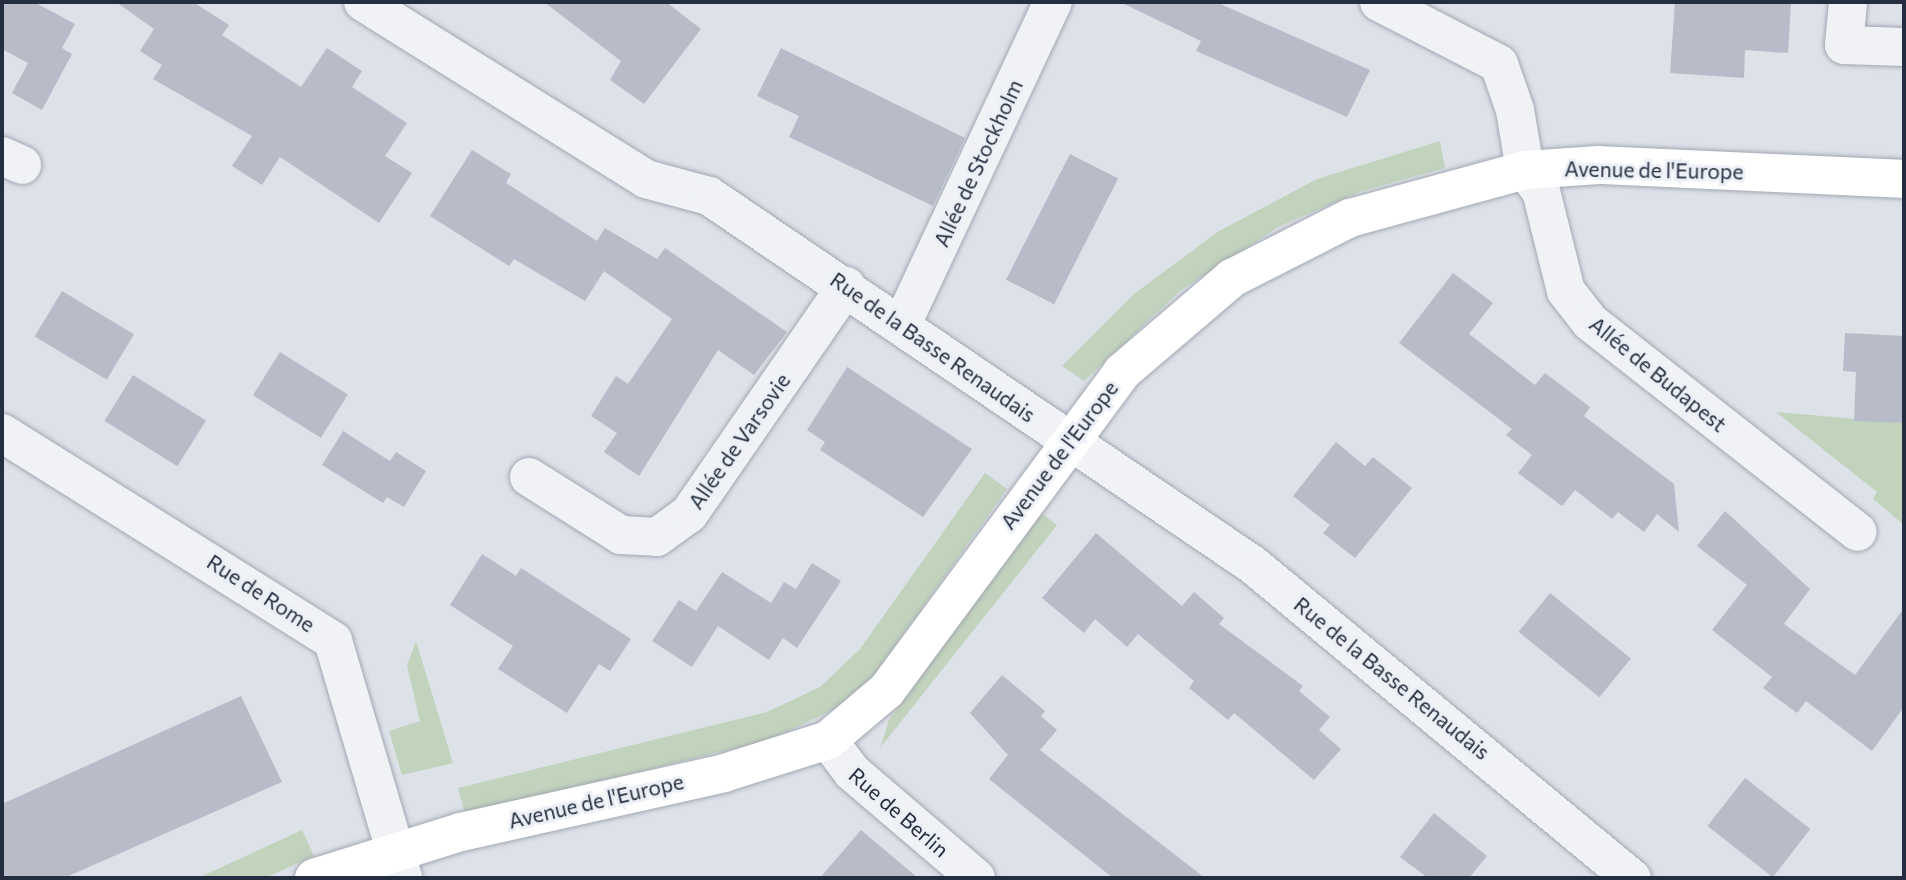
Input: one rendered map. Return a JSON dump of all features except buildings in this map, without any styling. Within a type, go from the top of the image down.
[{"type":"street","name":"Rue de la Basse Renaudais","points":[[363,2],[646,179],[709,196],[902,324],[1065,442],[1252,565],[1632,878]]},
{"type":"street","name":"Allée de Stockholm","points":[[902,324],[1053,2]]},
{"type":"street","points":[[1379,2],[1499,64],[1516,110],[1525,170]]},
{"type":"street","points":[[1848,2],[1844,45],[1904,47]]},
{"type":"street","name":"Avenue de l'Europe","points":[[314,878],[399,864],[724,773],[828,740],[895,681],[1065,442],[1169,326],[1257,263],[1361,214],[1525,170],[1599,165],[1904,179]]},
{"type":"street","name":"Allée de Budapest","points":[[1525,170],[1541,191],[1566,291],[1590,323],[1858,532]]},
{"type":"street","name":"Allée de Varsovie","points":[[529,477],[621,535],[657,537],[690,514],[846,286]]},
{"type":"street","name":"Rue de Rome","points":[[2,433],[333,641],[399,864]]},
{"type":"street","name":"Rue de Berlin","points":[[828,740],[852,772],[976,878]]},
{"type":"green space","points":[[1440,141],[1445,168],[1362,191],[1280,226],[1181,290],[1084,381],[1062,366],[1134,294],[1219,231],[1317,179]]},
{"type":"green space","points":[[1776,412],[1904,423],[1904,525],[1873,499],[1877,492]]},
{"type":"green space","points":[[985,473],[1007,489],[874,675],[839,707],[769,740],[465,814],[458,788],[767,712],[820,687],[860,649]]},
{"type":"green space","points":[[1040,512],[1057,525],[880,748],[889,720]]},
{"type":"green space","points":[[416,641],[453,763],[402,775],[389,731],[420,721],[407,666]]},
{"type":"green space","points":[[302,830],[314,856],[265,878],[198,878]]}]
